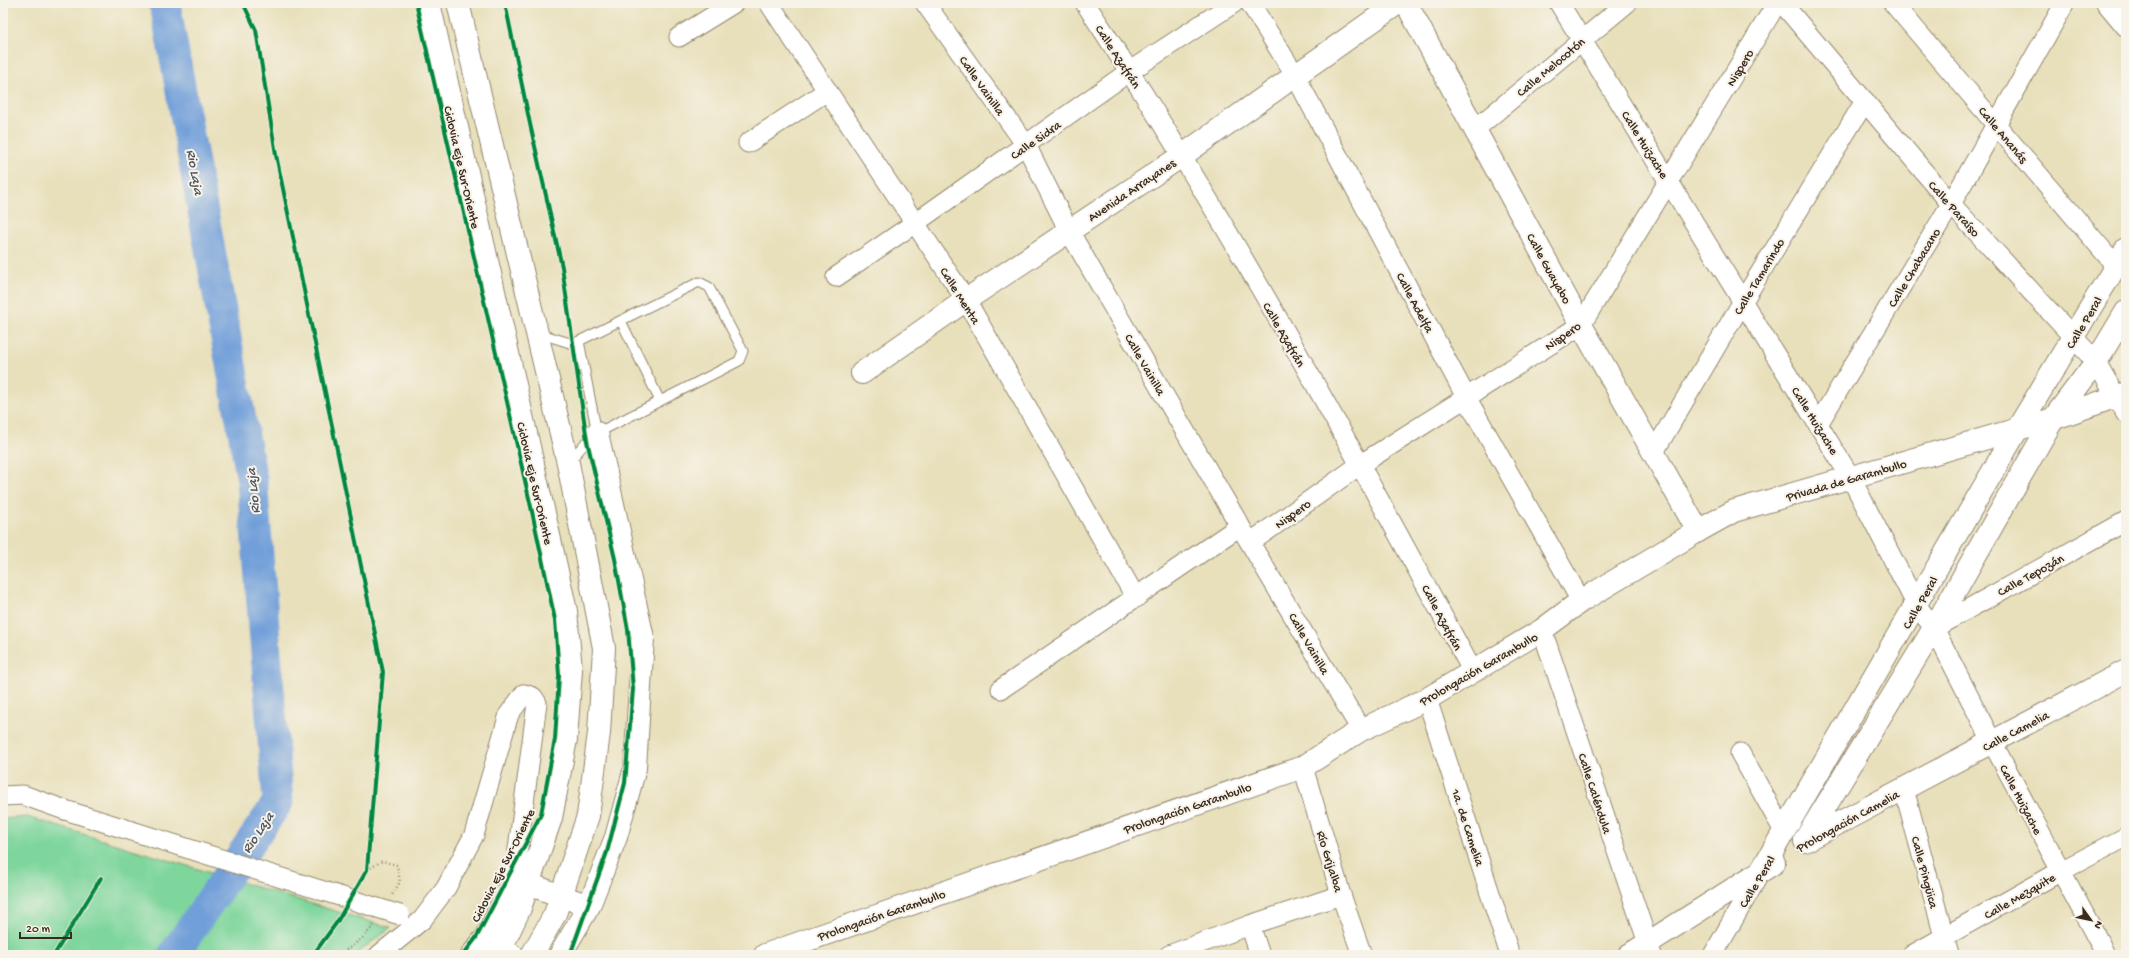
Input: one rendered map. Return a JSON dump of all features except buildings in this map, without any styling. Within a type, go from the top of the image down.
[{"type":"main road","points":[[428,3],[566,611],[571,670],[566,739],[551,818],[520,881],[493,951]]},
{"type":"main road","points":[[458,3],[568,463],[604,648],[599,733],[588,816],[555,914],[532,955]]},
{"type":"main road","name":"Avenida Arrayanes","points":[[862,373],[966,300],[1182,155],[1398,3]]},
{"type":"main road","name":"Calle Guayabo","points":[[1406,3],[1581,325],[1698,531]]},
{"type":"main road","name":"Calle Peral","points":[[1761,871],[1785,833],[1917,606],[2018,428],[2074,338],[2121,257]]},
{"type":"main road","name":"Calle Peral","points":[[1805,840],[1934,628],[2053,419],[2096,362],[2126,312]]},
{"type":"main road","name":"Privada de Garambullo","points":[[1581,601],[1698,531],[1734,512],[2018,428],[2123,401]]},
{"type":"main road","points":[[560,955],[589,906],[616,837],[635,768],[643,638],[597,433]]},
{"type":"main road","name":"Prolongación Garambullo","points":[[765,955],[1304,767],[1361,730],[1427,700],[1542,630],[1581,601]]},
{"type":"main road","name":"Calle Camelia","points":[[1904,789],[2126,671]]},
{"type":"main road","name":"Prolongación Camelia","points":[[1642,951],[1805,840],[1904,789]]},
{"type":"main road","points":[[520,881],[589,906]]},
{"type":"street","name":"Calle Menta","points":[[769,3],[966,300],[1136,598]]},
{"type":"street","name":"Calle Vainilla","points":[[925,3],[1026,145],[1069,231],[1240,526],[1251,542],[1361,730]]},
{"type":"street","name":"Calle Azafrán","points":[[1085,3],[1130,71],[1182,155],[1361,464],[1473,672]]},
{"type":"street","name":"Calle Sidra","points":[[836,277],[1130,71],[1234,3]]},
{"type":"street","name":"Calle Adelfa","points":[[1250,3],[1295,75],[1466,397],[1581,601]]},
{"type":"street","name":"Calle Huizache","points":[[1559,3],[1851,478],[1917,606],[1934,628],[1992,742],[2106,955]]},
{"type":"street","name":"Calle Melocotón","points":[[1474,130],[1627,3]]},
{"type":"street","name":"Nispero","points":[[1251,542],[1361,464],[1581,325],[1777,3]]},
{"type":"street","name":"Calle Paraíso","points":[[1782,3],[1951,204],[2096,362],[2123,401]]},
{"type":"street","name":"Calle Ananás","points":[[1893,3],[1997,125],[2121,257]]},
{"type":"street","name":"Calle Chabacano","points":[[1818,424],[1951,204],[2065,3]]},
{"type":"street","points":[[2106,3],[2126,27]]},
{"type":"street","points":[[679,37],[725,5]]},
{"type":"street","points":[[748,143],[827,91]]},
{"type":"street","name":"Calle Tamarindo","points":[[1654,452],[1742,301],[1865,102]]},
{"type":"street","name":"Calle Tepozán","points":[[1934,628],[2126,521]]},
{"type":"street","points":[[1001,689],[1240,526]]},
{"type":"street","name":"Calle Caléndula","points":[[1542,630],[1642,951]]},
{"type":"street","points":[[379,955],[422,920],[446,888],[474,835],[509,714],[524,694],[532,697],[537,703],[516,864],[520,881]]},
{"type":"street","name":"1a. de Camelia","points":[[1427,700],[1510,955]]},
{"type":"street","points":[[1740,753],[1785,833]]},
{"type":"street","name":"Río Grijalba","points":[[1304,767],[1341,895],[1362,955]]},
{"type":"street","name":"Calle Pingüica","points":[[1904,789],[1946,946]]},
{"type":"street","points":[[3,796],[23,795],[65,810],[400,915],[422,920]]},
{"type":"street","name":"Calle Mezquite","points":[[1912,955],[1946,946],[2061,871],[2126,837]]},
{"type":"street","name":"Calle Peral","points":[[1713,955],[1761,871]]},
{"type":"street","points":[[1169,955],[1250,925],[1341,895]]},
{"type":"street","points":[[1250,925],[1260,955]]},
{"type":"lane","points":[[537,333],[573,344],[700,282],[709,287],[743,351],[739,361],[597,433],[587,441],[568,463]]},
{"type":"lane","points":[[621,321],[660,401]]},
{"type":"lane","points":[[579,341],[597,433]]},
{"type":"path","points":[[363,876],[367,870],[368,862]]},
{"type":"green space","points":[[27,817],[391,928],[354,955],[3,955],[3,819]]},
{"type":"waterway","name":"Rio Laja","points":[[163,3],[165,4],[252,480],[278,802],[173,955]]},
{"type":"cycle path","points":[[243,3],[256,30],[276,155],[383,672],[367,870],[337,922],[313,955]]},
{"type":"cycle path","name":"Ciclovia Eje Sur-Oriente","points":[[416,3],[531,507],[555,620],[559,675],[555,739],[541,814],[476,938],[463,955]]},
{"type":"cycle path","points":[[505,3],[562,267],[587,441],[615,559],[628,630],[633,689],[625,783],[607,852],[570,955]]},
{"type":"cycle path","points":[[54,955],[101,878]]}]
